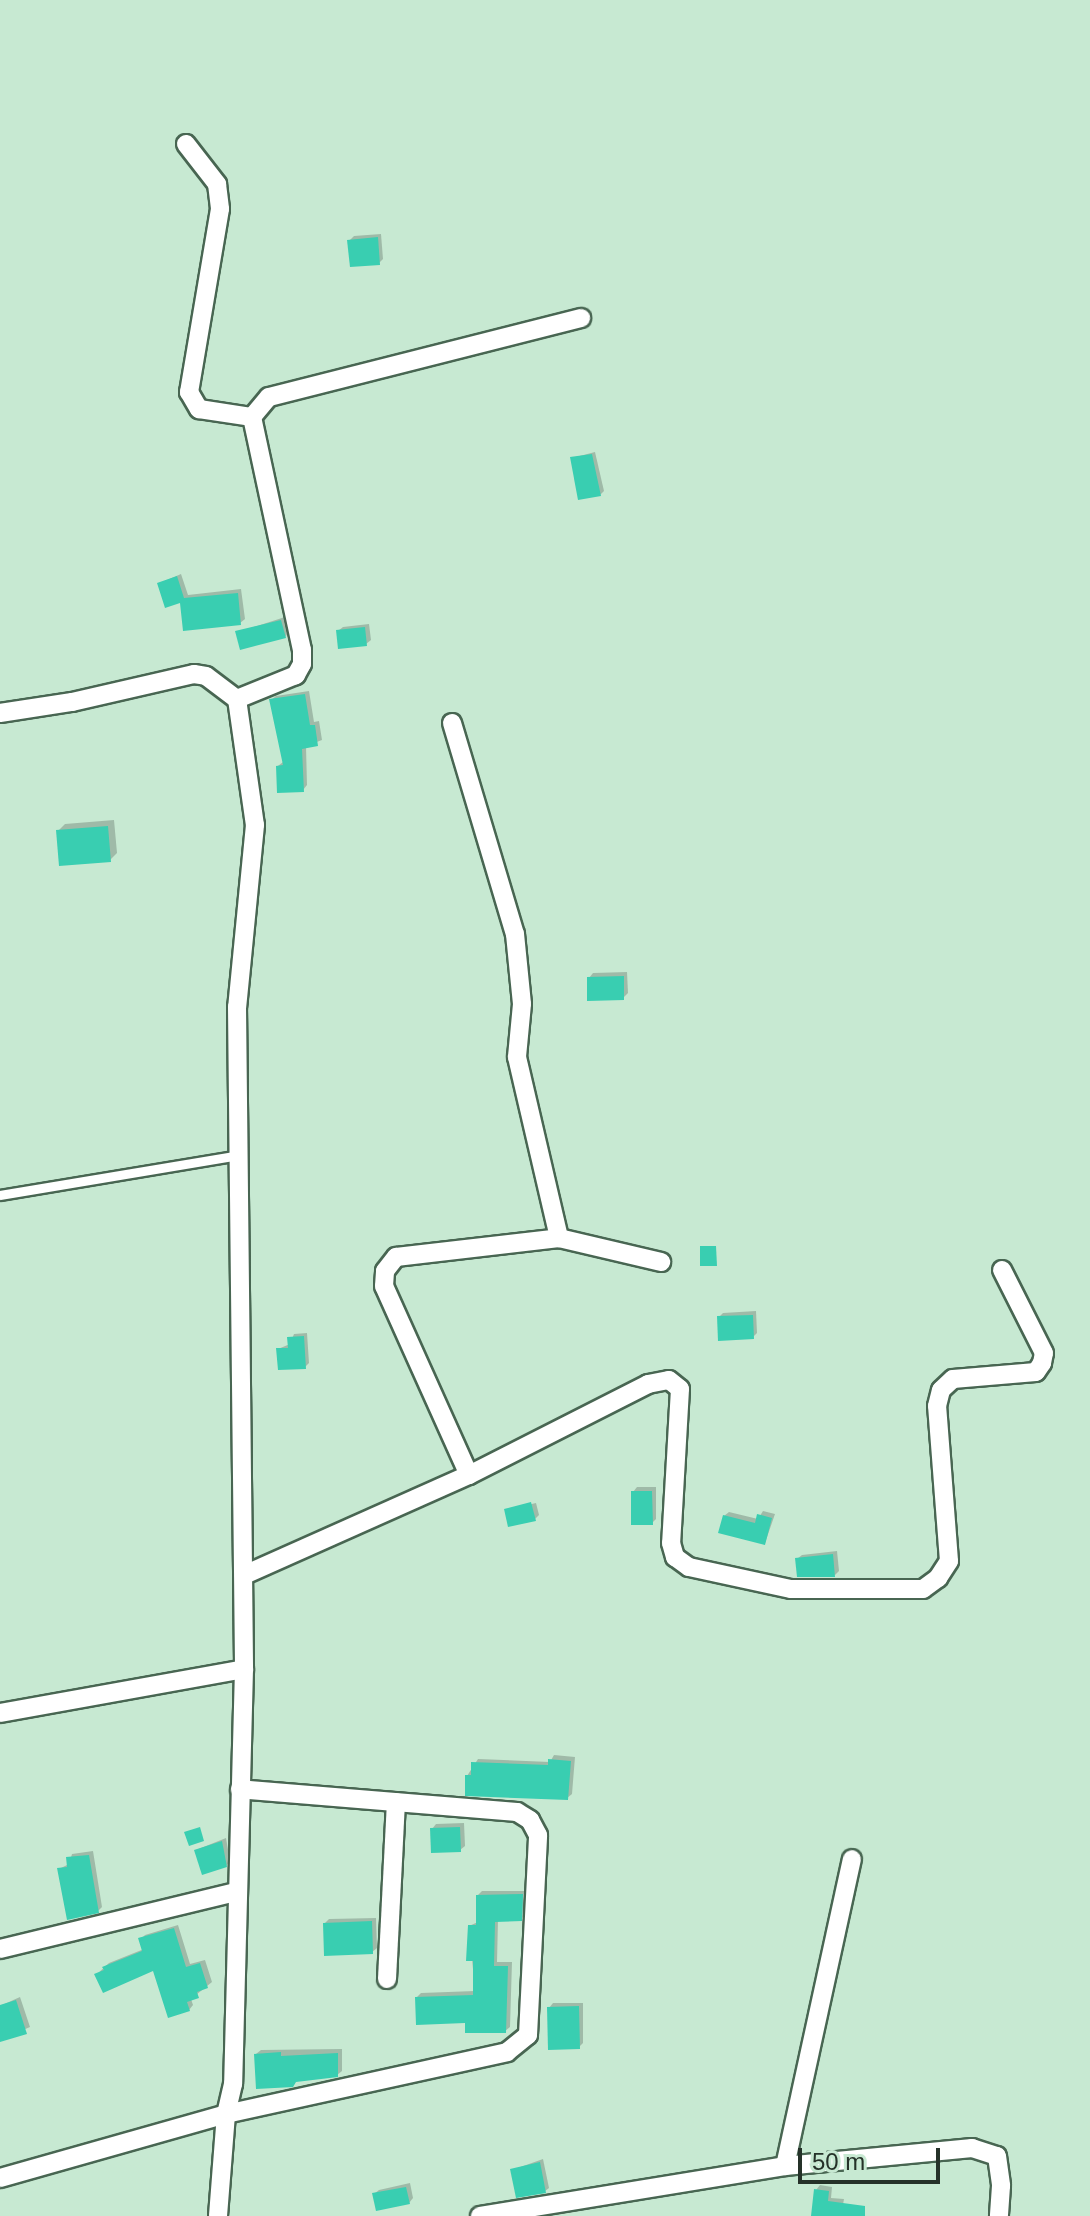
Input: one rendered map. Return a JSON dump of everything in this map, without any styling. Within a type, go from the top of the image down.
[{"type":"street","points":[[186,144],[217,184],[220,209],[189,392],[199,409],[252,417]]},
{"type":"street","points":[[252,417],[269,397],[581,318]]},
{"type":"street","points":[[237,699],[296,675],[302,664],[302,650],[252,417]]},
{"type":"street","points":[[0,713],[72,702],[181,674],[206,676],[237,699],[255,825],[237,1007],[244,1669],[233,2084],[226,2114],[218,2216]]},
{"type":"street","points":[[452,723],[515,934],[522,1004],[517,1057],[559,1238]]},
{"type":"street","points":[[469,1475],[384,1286],[385,1271],[396,1257],[559,1238],[661,1262]]},
{"type":"street","points":[[244,1575],[469,1475],[648,1384],[669,1380],[680,1389],[671,1543],[675,1557],[689,1567],[791,1589],[923,1589],[938,1578],[949,1561],[937,1406],[941,1390],[953,1379],[1036,1372],[1042,1363],[1044,1353],[1002,1270]]},
{"type":"street","points":[[1,1707],[244,1669]]},
{"type":"street","points":[[0,2178],[226,2114],[507,2052],[528,2035],[538,1835],[530,1820],[517,1812],[240,1789]]},
{"type":"street","points":[[387,1979],[396,1802]]},
{"type":"street","points":[[785,2166],[852,1859]]},
{"type":"street","points":[[0,1949],[236,1892]]},
{"type":"street","points":[[480,2216],[785,2166],[972,2148],[997,2156],[1001,2186],[999,2216]]},
{"type":"lane","points":[[0,1195],[239,1155]]},
{"type":"building","points":[[378,237],[380,265],[350,267],[347,240]]},
{"type":"building","points":[[592,454],[601,496],[578,500],[570,457]]},
{"type":"building","points":[[177,576],[184,598],[238,593],[241,625],[183,631],[180,603],[165,608],[157,583]]},
{"type":"building","points":[[281,620],[286,638],[240,650],[235,631]]},
{"type":"building","points":[[365,627],[367,646],[338,649],[336,630]]},
{"type":"building","points":[[305,694],[310,725],[315,725],[318,746],[302,749],[304,792],[277,793],[276,766],[283,765],[269,699]]},
{"type":"building","points":[[108,826],[111,862],[59,866],[56,830]]},
{"type":"building","points":[[624,976],[624,1000],[587,1001],[587,977]]},
{"type":"building","points":[[700,1246],[716,1246],[717,1266],[700,1266]]},
{"type":"building","points":[[753,1315],[754,1339],[718,1341],[717,1316]]},
{"type":"building","points":[[304,1336],[306,1369],[278,1370],[276,1348],[288,1348],[287,1337]]},
{"type":"building","points":[[631,1491],[652,1491],[653,1525],[631,1525]]},
{"type":"building","points":[[531,1502],[536,1521],[508,1527],[504,1509]]},
{"type":"building","points":[[757,1514],[772,1518],[765,1545],[718,1533],[723,1515],[755,1523]]},
{"type":"building","points":[[833,1554],[835,1577],[797,1577],[795,1558]]},
{"type":"building","points":[[548,1759],[571,1761],[568,1800],[465,1796],[465,1775],[471,1775],[471,1762],[548,1765]]},
{"type":"building","points":[[200,1827],[204,1841],[189,1846],[184,1832]]},
{"type":"building","points":[[460,1827],[461,1852],[431,1853],[430,1828]]},
{"type":"building","points":[[222,1841],[227,1867],[202,1875],[194,1850]]},
{"type":"building","points":[[89,1855],[99,1913],[67,1920],[57,1868],[67,1867],[66,1857]]},
{"type":"building","points":[[523,1894],[522,1921],[495,1922],[494,1966],[508,1966],[506,2033],[465,2033],[465,2023],[416,2025],[415,1997],[473,1995],[473,1961],[466,1961],[468,1925],[476,1925],[476,1895]]},
{"type":"building","points":[[372,1921],[373,1954],[324,1956],[323,1923]]},
{"type":"building","points":[[174,1928],[186,1967],[200,1963],[208,1988],[197,1992],[199,1998],[187,2002],[190,2011],[168,2018],[153,1971],[103,1993],[94,1974],[104,1970],[102,1967],[142,1951],[138,1938]]},
{"type":"building","points":[[16,2000],[27,2034],[0,2042],[0,2005]]},
{"type":"building","points":[[579,2006],[580,2049],[548,2050],[547,2007]]},
{"type":"building","points":[[281,2052],[281,2056],[338,2053],[338,2077],[296,2082],[293,2087],[256,2089],[254,2054]]},
{"type":"building","points":[[540,2162],[546,2193],[516,2198],[510,2169]]},
{"type":"building","points":[[406,2187],[410,2204],[376,2211],[372,2193]]},
{"type":"building","points":[[814,2189],[829,2191],[828,2201],[865,2206],[865,2216],[811,2216]]}]
